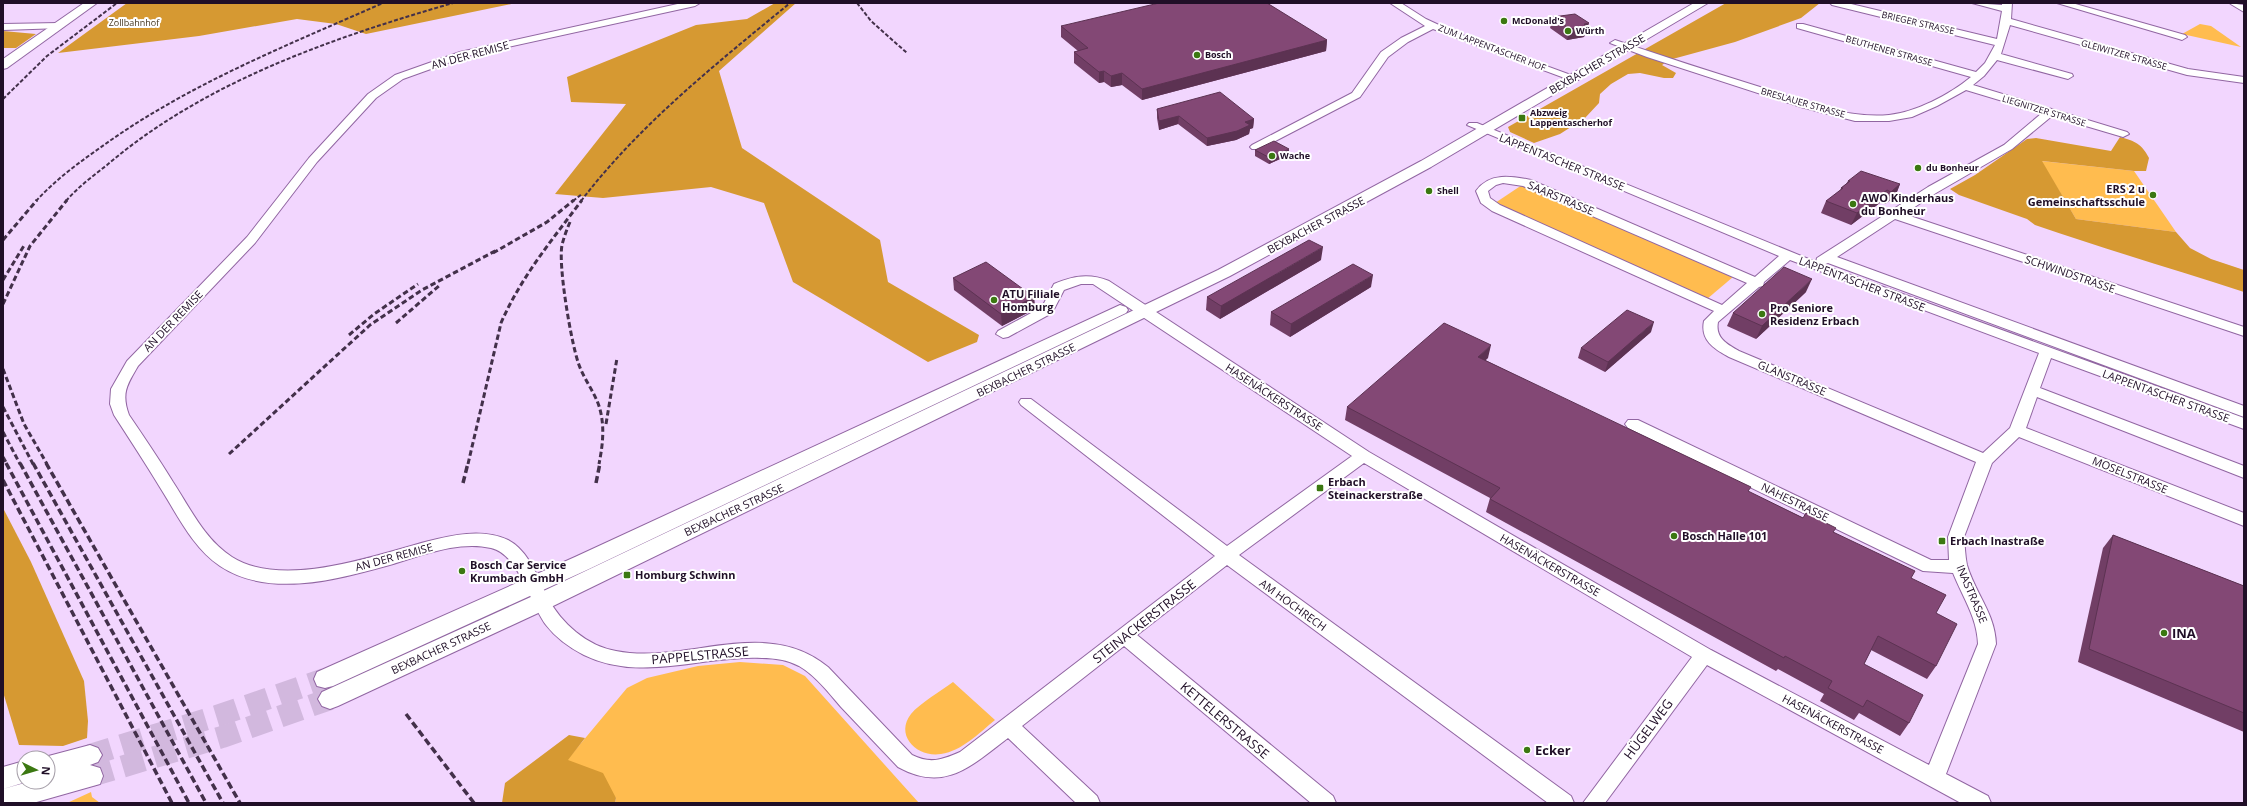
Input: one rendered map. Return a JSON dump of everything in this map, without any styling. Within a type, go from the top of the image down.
[{"type":"main road","points":[[3,65],[90,3]]},
{"type":"main road","name":"BEXBACHER STRASSE","points":[[330,699],[537,593],[1139,308],[1204,270],[1479,127],[1620,45],[1685,3]]},
{"type":"main road","name":"BEXBACHER STRASSE","points":[[1568,76],[1601,63],[1620,45],[1702,3]]},
{"type":"main road","name":"BEXBACHER STRASSE","points":[[325,679],[537,593]]},
{"type":"main road","points":[[56,766],[90,766],[56,779]]},
{"type":"main road","points":[[3,778],[16,774]]},
{"type":"main road","points":[[3,800],[29,790]]},
{"type":"street","name":"AN DER REMISE","points":[[537,593],[515,555],[505,546],[481,540],[440,545],[369,565],[304,576],[273,575],[237,568],[222,559],[201,538],[122,415],[118,404],[118,389],[123,377],[132,364],[251,240],[313,160],[372,96],[400,77],[432,64],[464,54],[695,3]]},
{"type":"street","name":"ZUM LAPPENTASCHER HOF","points":[[1395,3],[1432,26],[1568,76]]},
{"type":"street","name":"BRIEGER STRASSE","points":[[1835,3],[2001,43]]},
{"type":"street","points":[[1977,3],[2007,6]]},
{"type":"street","points":[[2062,3],[2182,37]]},
{"type":"street","points":[[2234,3],[2244,9]]},
{"type":"street","name":"BRESLAUER STRASSE","points":[[1620,45],[1834,113],[1873,119],[1898,117],[1938,103],[1978,76],[1995,56],[2005,36],[2007,6]]},
{"type":"street","name":"GLEIWITZER STRASSE","points":[[2006,21],[2176,69],[2244,80]]},
{"type":"street","points":[[3,27],[59,26]]},
{"type":"street","name":"ZUM LAPPENTASCHER HOF","points":[[1256,147],[1356,95],[1365,86],[1381,59],[1389,51],[1432,26]]},
{"type":"street","name":"BEUTHENER STRASSE","points":[[1800,26],[1978,76]]},
{"type":"street","points":[[1995,56],[2068,76]]},
{"type":"street","name":"LIEGNITZER STRASSE","points":[[1965,86],[2049,113],[2123,134]]},
{"type":"street","points":[[1815,266],[1932,190],[2008,147],[2049,113]]},
{"type":"street","name":"LAPPENTASCHER STRASSE","points":[[1479,127],[1815,266],[2244,424]]},
{"type":"street","name":"SAARSTRASSE","points":[[1722,310],[1496,208],[1485,200],[1482,190],[1486,186],[1496,181],[1513,180],[1527,183],[1758,283]]},
{"type":"street","name":"SCHWINDSTRASSE","points":[[1895,215],[2244,332]]},
{"type":"street","name":"GLANSTRASSE","points":[[1788,255],[1758,283],[1722,310],[1711,321],[1709,328],[1711,337],[1720,346],[1985,460]]},
{"type":"street","name":"LAPPENTASCHER STRASSE","points":[[1827,258],[2244,412]]},
{"type":"street","name":"HASENÄCKERSTRASSE","points":[[1003,334],[1047,310],[1059,287],[1080,279],[1095,280],[1363,456],[1704,655],[1981,803]]},
{"type":"street","name":"INASTRASSE","points":[[1934,778],[1987,644],[1988,632],[1979,606],[1959,567],[1956,537],[1985,460],[2017,430],[2046,352]]},
{"type":"street","points":[[2032,390],[2244,472]]},
{"type":"street","name":"AM HOCHRECH","points":[[1026,402],[1226,556],[1564,803]]},
{"type":"street","name":"NAHESTRASSE","points":[[1633,424],[1929,566],[1959,567]]},
{"type":"street","name":"MOSELSTRASSE","points":[[2017,430],[2244,520]]},
{"type":"street","name":"STEINACKERSTRASSE","points":[[918,768],[943,769],[954,765],[1010,727],[1226,556],[1363,456]]},
{"type":"street","name":"PAPPELSTRASSE","points":[[537,593],[548,615],[561,630],[590,650],[604,657],[646,661],[733,650],[755,650],[784,653],[798,657],[825,676],[905,761],[918,768]]},
{"type":"street","name":"KETTELERSTRASSE","points":[[1125,636],[1326,803]]},
{"type":"street","name":"HÜGELWEG","points":[[1593,803],[1704,655]]},
{"type":"street","points":[[1010,727],[1090,803]]},
{"type":"shaded area","points":[[2200,24],[2211,26],[2241,47],[2182,34]]},
{"type":"shaded area","points":[[2041,161],[2134,171],[2176,232],[2076,219]]},
{"type":"shaded area","points":[[1522,185],[1733,277],[1707,299],[1495,203]]},
{"type":"shaded area","points":[[740,662],[783,665],[805,676],[919,803],[615,803],[616,798],[567,760],[627,688],[647,678],[698,666]]},
{"type":"shaded area","points":[[953,682],[995,720],[970,741],[956,749],[941,754],[924,753],[911,744],[905,730],[906,722],[911,714],[920,706]]},
{"type":"shaded area","points":[[91,792],[92,797],[100,803],[67,803]]},
{"type":"green space","name":"Zollbahnhof","points":[[127,3],[516,3],[366,34],[336,24],[297,19],[199,36],[58,53]]},
{"type":"green space","points":[[775,3],[796,3],[719,71],[742,148],[880,240],[888,282],[979,335],[977,342],[928,362],[793,282],[764,203],[711,187],[603,198],[555,194],[626,104],[571,102],[567,77],[696,25],[747,19]]},
{"type":"green space","points":[[1726,3],[1820,3],[1801,18],[1735,42],[1669,60],[1662,65],[1676,73],[1673,78],[1664,78],[1640,73],[1628,74],[1611,84],[1600,94],[1599,103],[1585,118],[1560,134],[1534,143],[1510,132],[1508,127]]},
{"type":"green space","points":[[3,31],[36,34],[16,48],[3,48]]},
{"type":"green space","points":[[2120,137],[2134,142],[2144,149],[2149,158],[2146,171],[2042,161],[2076,219],[2176,232],[2190,248],[2211,259],[2244,270],[2244,292],[2035,225],[2027,219],[1959,195],[1950,189],[1975,175],[2027,139],[2036,138],[2111,151]]},
{"type":"green space","points":[[3,508],[31,562],[84,681],[88,721],[87,738],[63,746],[19,745],[3,692]]},
{"type":"green space","points":[[569,735],[585,738],[568,760],[603,773],[616,798],[615,803],[502,803],[505,783]]},
{"type":"building","name":"Bosch","points":[[1159,3],[1267,3],[1327,40],[1142,89],[1122,73],[1111,76],[1104,71],[1099,72],[1074,52],[1088,48],[1061,26]]},
{"type":"building","points":[[1575,14],[1589,23],[1584,24],[1587,27],[1570,29],[1553,17]]},
{"type":"building","points":[[1220,92],[1254,119],[1245,122],[1250,125],[1237,131],[1207,138],[1179,116],[1159,121],[1157,109]]},
{"type":"building","points":[[1274,141],[1289,149],[1270,158],[1255,150]]},
{"type":"building","points":[[1861,171],[1900,184],[1891,192],[1887,190],[1857,213],[1826,201],[1843,188],[1841,188]]},
{"type":"building","points":[[1309,240],[1323,247],[1221,306],[1207,297]]},
{"type":"building","points":[[986,262],[1034,297],[1001,314],[953,278]]},
{"type":"building","points":[[1353,264],[1373,275],[1291,324],[1271,312]]},
{"type":"building","name":"Pro Seniore Residenz Erbach","points":[[1784,267],[1812,279],[1762,326],[1733,313]]},
{"type":"building","points":[[1627,310],[1654,322],[1608,362],[1581,348]]},
{"type":"building","name":"Bosch Halle 101","points":[[1444,323],[1491,345],[1478,357],[1751,487],[1748,491],[1803,518],[1806,513],[1836,528],[1833,532],[1915,571],[1911,578],[1946,595],[1936,613],[1957,624],[1936,666],[1878,636],[1864,664],[1923,695],[1909,723],[1867,700],[1863,707],[1828,688],[1832,681],[1785,656],[1784,658],[1490,499],[1500,488],[1347,407]]},
{"type":"building","name":"INA","points":[[2113,535],[2244,586],[2244,713],[2089,649]]},
{"type":"tunnel","points":[[90,755],[217,716],[325,679]]},
{"type":"tunnel","points":[[91,776],[222,737],[330,699]]},
{"type":"railway","points":[[3,99],[47,56],[117,3]]},
{"type":"railway","points":[[36,201],[60,178],[86,158],[136,123],[170,103],[275,50],[383,3]]},
{"type":"railway","points":[[67,200],[86,182],[145,136],[185,110],[227,86],[271,66],[362,31],[453,3]]},
{"type":"railway","points":[[581,201],[628,146],[680,96],[790,3]]},
{"type":"railway","points":[[857,3],[871,21],[907,53]]},
{"type":"railway","points":[[573,201],[582,194]]},
{"type":"railway","points":[[3,240],[37,200]]},
{"type":"railway","points":[[3,304],[30,246],[67,200]]},
{"type":"railway","points":[[493,253],[547,222],[574,200]]},
{"type":"railway","points":[[468,464],[501,323],[528,274],[548,244],[582,200]]},
{"type":"railway","points":[[570,222],[562,245],[561,255],[563,286],[575,352],[583,374],[597,400],[601,413],[603,435],[599,464]]},
{"type":"railway","points":[[3,280],[25,244]]},
{"type":"railway","points":[[229,454],[370,325],[422,290],[497,250]]},
{"type":"railway","points":[[349,335],[374,314],[418,284]]},
{"type":"railway","points":[[396,323],[440,285]]},
{"type":"railway","points":[[606,424],[617,358]]},
{"type":"railway","points":[[3,369],[24,424],[47,464]]},
{"type":"railway","points":[[3,407],[33,464]]},
{"type":"railway","points":[[3,432],[20,464]]},
{"type":"railway","points":[[3,457],[7,464]]},
{"type":"railway","points":[[6,463],[189,803]]},
{"type":"railway","points":[[20,463],[206,803]]},
{"type":"railway","points":[[33,463],[223,803]]},
{"type":"railway","points":[[46,463],[240,803]]},
{"type":"railway","points":[[463,483],[468,463]]},
{"type":"railway","points":[[596,483],[600,463]]},
{"type":"railway","points":[[3,480],[172,803]]},
{"type":"railway","points":[[406,714],[474,803]]},
{"type":"place","name":"McDonald's","points":[[1504,21]]},
{"type":"place","name":"Würth","points":[[1568,31]]},
{"type":"place","name":"Bosch","points":[[1197,55]]},
{"type":"place","name":"Abzweig Lappentascherhof","points":[[1522,118]]},
{"type":"place","name":"Wache","points":[[1272,156]]},
{"type":"place","name":"du Bonheur","points":[[1918,168]]},
{"type":"place","name":"Shell","points":[[1429,191]]},
{"type":"place","name":"ERS 2 u Gemeinschaftsschule","points":[[2153,195]]},
{"type":"place","name":"AWO Kinderhaus du Bonheur","points":[[1853,204]]},
{"type":"place","name":"ATU Filiale Homburg","points":[[994,300]]},
{"type":"place","name":"Pro Seniore Residenz Erbach","points":[[1762,314]]},
{"type":"place","name":"Erbach Steinackerstraße","points":[[1320,488]]},
{"type":"place","name":"Bosch Halle 101","points":[[1674,536]]},
{"type":"place","name":"Erbach Inastraße","points":[[1942,541]]},
{"type":"place","name":"Bosch Car Service Krumbach GmbH","points":[[462,571]]},
{"type":"place","name":"Homburg Schwinn","points":[[627,575]]},
{"type":"place","name":"INA","points":[[2164,633]]},
{"type":"place","name":"Ecker","points":[[1527,750]]}]
